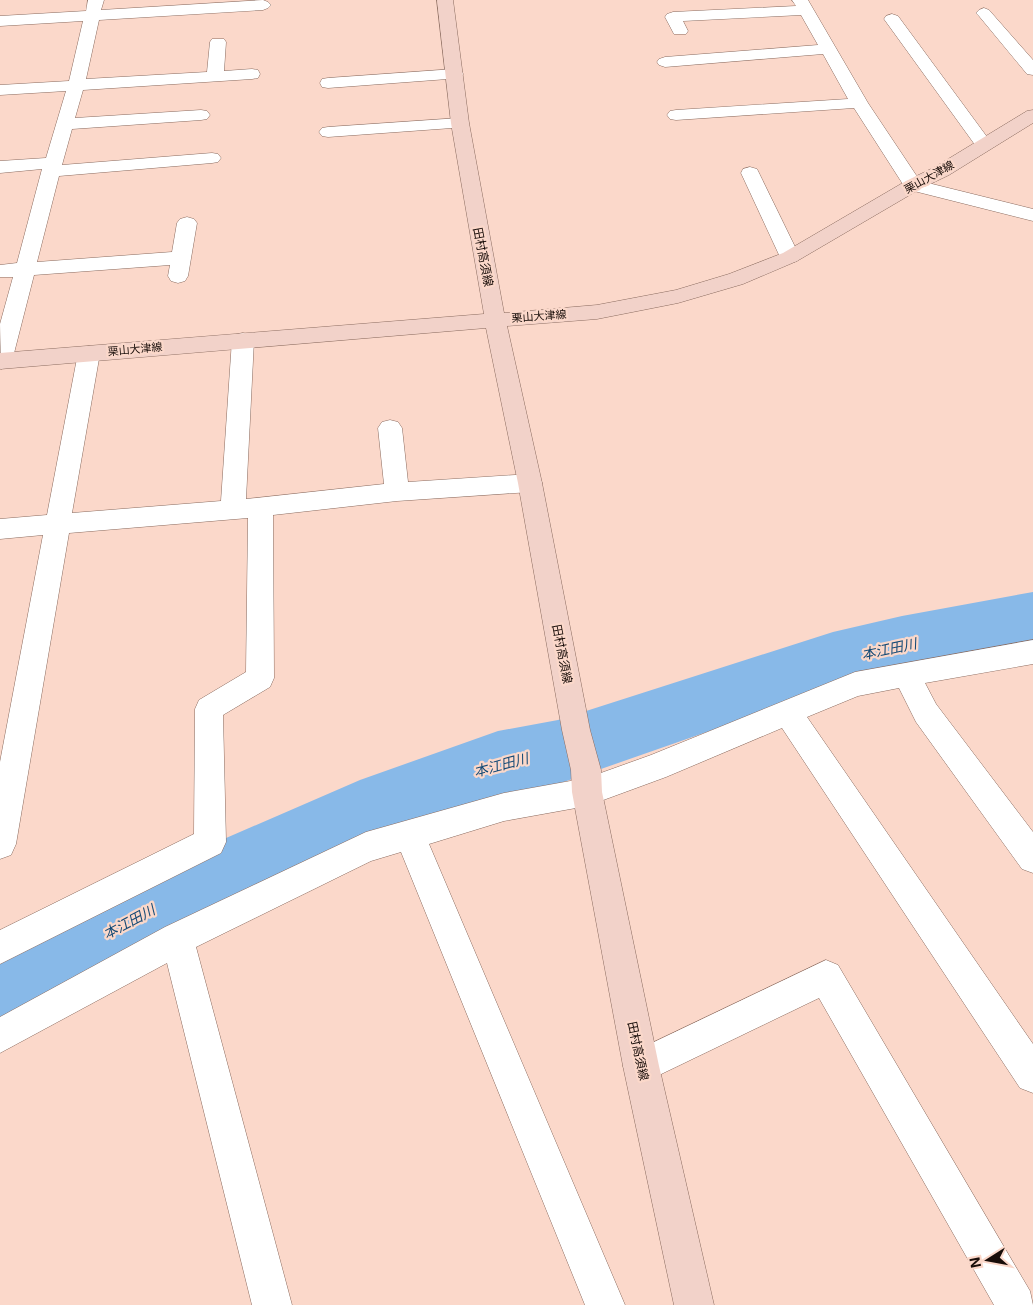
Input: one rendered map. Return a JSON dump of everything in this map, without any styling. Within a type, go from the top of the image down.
[{"type":"main road","name":"田村高須線","points":[[445,0],[460,123],[495,319],[530,484],[640,1066],[694,1305]]},
{"type":"main road","name":"栗山大津線","points":[[1,361],[597,312],[678,296],[736,278],[790,257],[942,170],[1033,115]]},
{"type":"street","points":[[0,21],[94,8],[211,4],[263,5]]},
{"type":"street","points":[[680,31],[673,17],[803,5],[858,103],[913,185],[1033,215]]},
{"type":"street","points":[[1,361],[52,167],[76,86],[94,8]]},
{"type":"street","points":[[984,13],[1033,70]]},
{"type":"street","points":[[892,19],[984,145]]},
{"type":"street","points":[[215,76],[218,42]]},
{"type":"street","points":[[665,62],[829,49]]},
{"type":"street","points":[[0,90],[252,74]]},
{"type":"street","points":[[328,83],[455,74]]},
{"type":"street","points":[[676,115],[858,103]]},
{"type":"street","points":[[65,124],[201,115]]},
{"type":"street","points":[[328,132],[460,123]]},
{"type":"street","points":[[0,167],[52,167],[212,158]]},
{"type":"street","points":[[750,173],[790,257]]},
{"type":"street","points":[[0,271],[25,269],[180,268],[187,223]]},
{"type":"street","points":[[233,508],[242,340]]},
{"type":"street","points":[[0,844],[89,353]]},
{"type":"street","points":[[390,428],[397,492]]},
{"type":"street","points":[[0,530],[233,508],[262,507],[397,492],[530,484]]},
{"type":"street","points":[[0,947],[210,842],[209,709],[260,678],[262,507]]},
{"type":"street","points":[[0,1036],[177,939],[366,847],[586,781],[656,767],[855,684],[1033,652]]},
{"type":"street","points":[[906,674],[926,714],[1033,858]]},
{"type":"street","points":[[788,713],[1033,1075]]},
{"type":"street","points":[[409,833],[605,1305]]},
{"type":"street","points":[[177,939],[272,1305]]},
{"type":"street","points":[[640,1066],[826,977],[1016,1305]]},
{"type":"waterway","name":"本江田川","points":[[0,992],[138,915],[385,804],[498,763],[558,752],[833,660],[902,644],[1033,619]]}]
